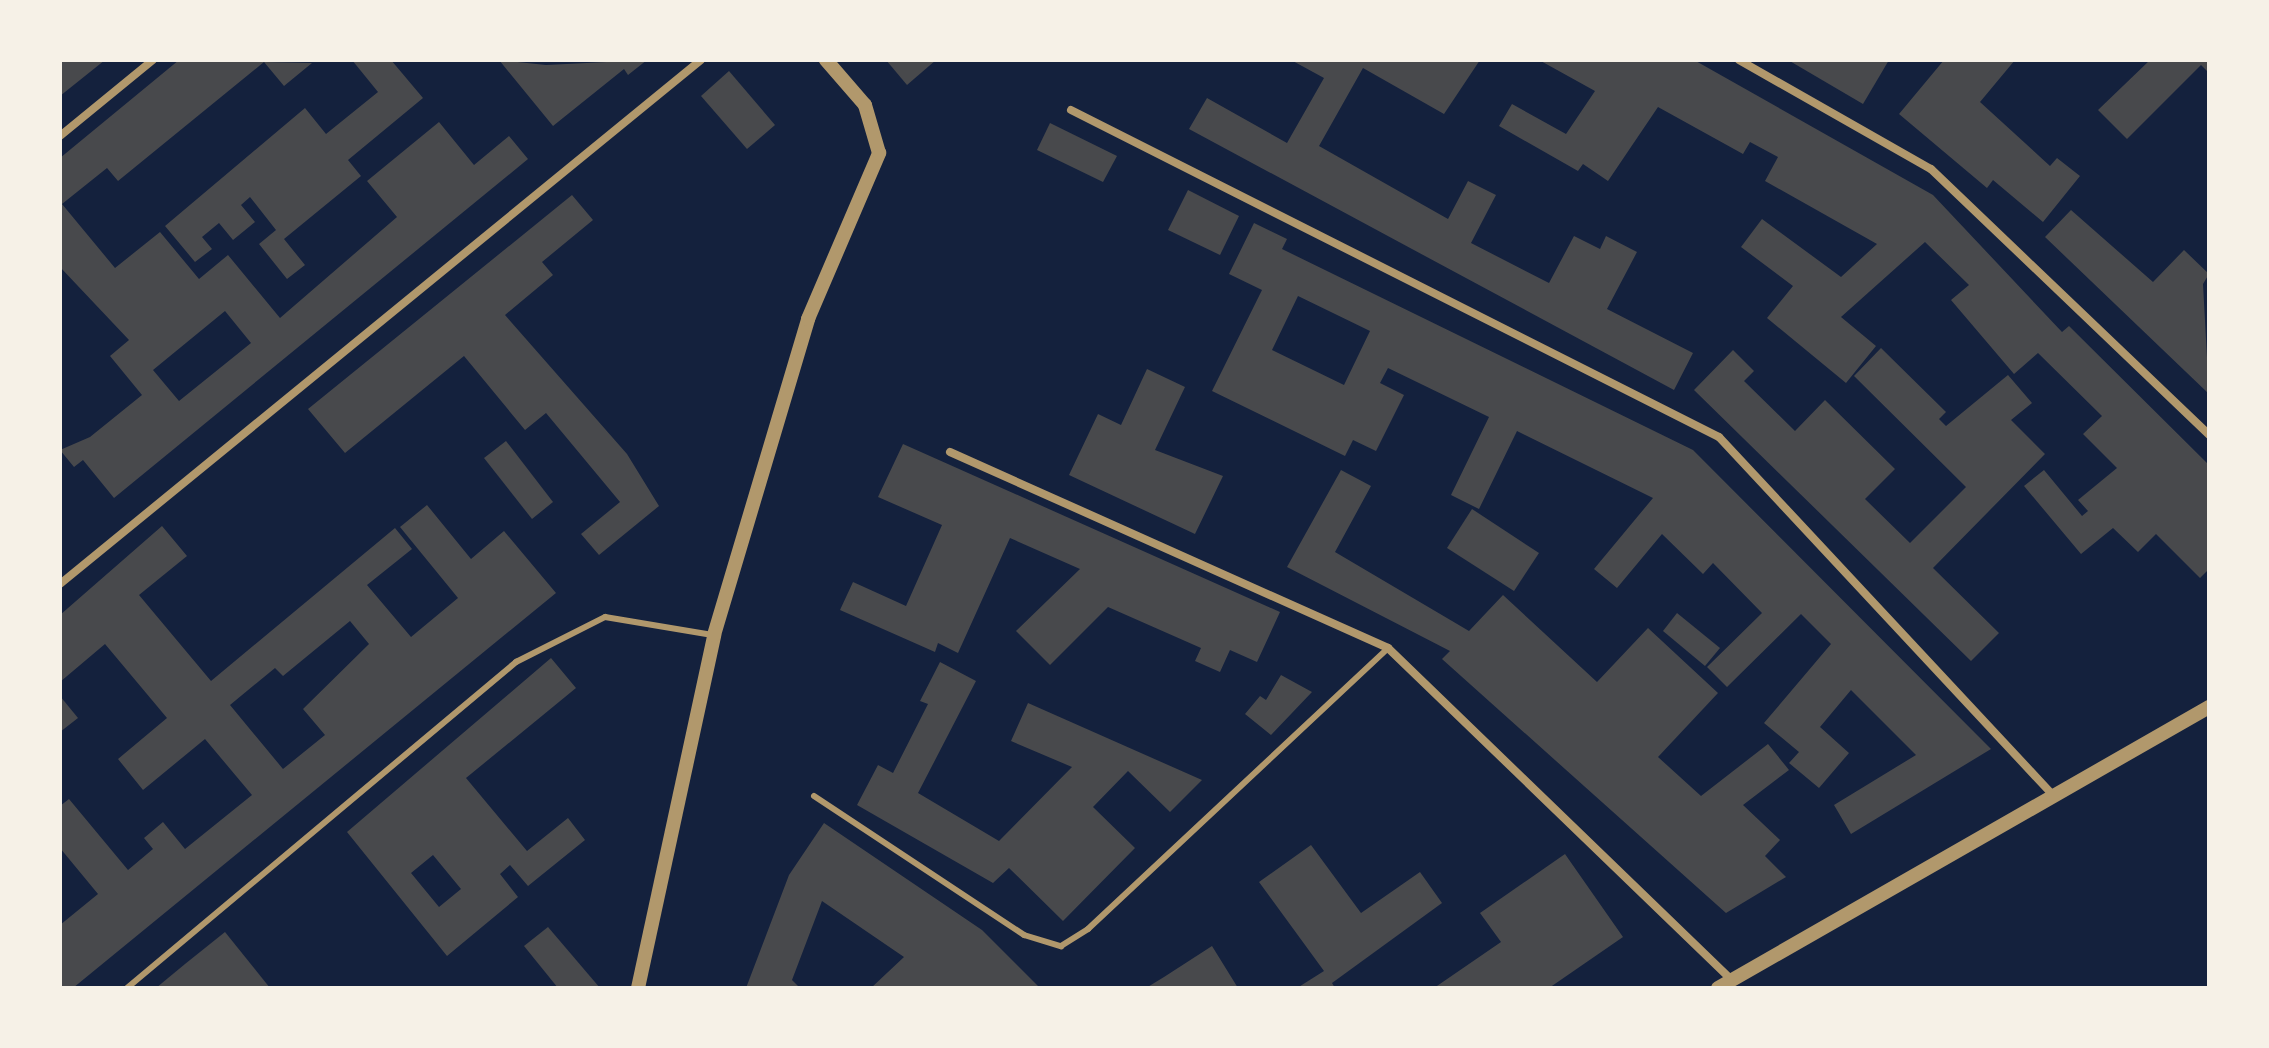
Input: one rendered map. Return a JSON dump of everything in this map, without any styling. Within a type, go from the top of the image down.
[{"type":"street","points":[[60,136],[153,60]]},
{"type":"street","points":[[60,584],[701,60]]},
{"type":"street","points":[[638,988],[714,635],[808,319],[879,153],[865,105],[826,60]]},
{"type":"street","points":[[1739,60],[1931,169],[2209,435]]},
{"type":"street","points":[[1071,110],[1719,437],[2053,795]]},
{"type":"street","points":[[950,452],[1388,648],[1732,980]]},
{"type":"street","points":[[1718,988],[2209,707]]},
{"type":"lane","points":[[127,988],[516,662],[605,617],[714,635]]},
{"type":"lane","points":[[814,796],[1024,935],[1061,946],[1088,929],[1388,648]]},
{"type":"building","points":[[60,60],[105,60],[60,96]]},
{"type":"building","points":[[179,60],[312,63],[284,86],[264,62],[118,181],[107,168],[62,204],[115,268],[160,232],[199,279],[228,255],[280,318],[397,217],[367,181],[439,122],[474,165],[509,136],[528,159],[114,498],[83,460],[74,467],[60,450],[90,437],[142,395],[110,356],[129,340],[60,267],[60,158]],"holes":[[[225,311],[251,343],[179,401],[153,370]]]},
{"type":"building","points":[[352,60],[391,60],[423,98],[348,160],[361,176],[284,239],[305,265],[287,279],[259,244],[276,230],[250,197],[241,205],[255,222],[233,240],[219,223],[202,237],[212,249],[195,262],[165,226],[305,108],[326,134],[378,92]]},
{"type":"building","points":[[499,60],[546,65],[647,60],[628,75],[624,69],[553,126]]},
{"type":"building","points":[[886,60],[936,60],[907,85]]},
{"type":"building","points":[[1291,60],[1480,60],[1444,114],[1363,68],[1319,146],[1448,219],[1468,181],[1496,195],[1471,243],[1549,283],[1574,236],[1600,249],[1606,236],[1637,252],[1607,309],[1693,353],[1674,390],[1189,129],[1207,98],[1287,143],[1324,78]]},
{"type":"building","points":[[1539,60],[1694,60],[1933,195],[2062,332],[2069,326],[2209,465],[2209,569],[2200,578],[2156,534],[2138,552],[2113,528],[2081,554],[2024,486],[2044,470],[2082,516],[2088,511],[2078,500],[2117,468],[2083,434],[2102,416],[2038,353],[2014,374],[1951,300],[1969,285],[1925,242],[1841,317],[1876,346],[1846,383],[1767,318],[1793,286],[1741,247],[1762,219],[1841,277],[1877,244],[1765,181],[1778,157],[1750,142],[1743,154],[1658,107],[1608,181],[1583,164],[1578,171],[1499,126],[1512,104],[1566,134],[1595,91]]},
{"type":"building","points":[[1788,60],[1889,60],[1863,104]]},
{"type":"building","points":[[1944,60],[2015,60],[1980,102],[2050,166],[2057,158],[2080,176],[2043,222],[1993,180],[1987,188],[1899,114]]},
{"type":"building","points":[[2150,60],[2209,60],[2209,73],[2201,65],[2127,139],[2098,110]]},
{"type":"building","points":[[729,71],[775,125],[747,149],[701,96]]},
{"type":"building","points":[[1050,123],[1117,156],[1103,182],[1037,150]]},
{"type":"building","points":[[1188,190],[1239,216],[1220,255],[1168,230]]},
{"type":"building","points":[[572,195],[593,220],[542,262],[553,275],[505,315],[627,454],[659,506],[599,555],[581,534],[620,502],[546,413],[525,430],[464,356],[345,453],[308,409]]},
{"type":"building","points":[[2071,210],[2153,282],[2184,250],[2209,274],[2203,284],[2209,394],[2045,237]]},
{"type":"building","points":[[1254,223],[1287,239],[1282,249],[1693,450],[1991,749],[1851,834],[1834,805],[1916,755],[1851,690],[1820,727],[1849,753],[1819,788],[1789,763],[1799,752],[1764,723],[1831,644],[1801,614],[1727,687],[1707,667],[1762,613],[1713,563],[1703,574],[1662,534],[1617,588],[1594,569],[1653,498],[1517,431],[1479,509],[1451,495],[1489,417],[1388,368],[1380,383],[1404,395],[1376,451],[1353,440],[1345,456],[1212,391],[1262,290],[1229,274]],"holes":[[[1298,296],[1370,331],[1344,385],[1272,350]]]},
{"type":"building","points":[[1881,348],[1946,412],[1939,419],[1946,426],[2008,375],[2032,403],[2011,420],[2045,454],[1933,568],[1999,633],[1971,661],[1694,390],[1733,350],[1754,371],[1744,381],[1795,431],[1825,400],[1895,469],[1865,499],[1910,543],[1966,487],[1854,376]]},
{"type":"building","points":[[1147,369],[1185,387],[1155,450],[1223,476],[1195,534],[1069,475],[1098,414],[1121,425]]},
{"type":"building","points":[[506,441],[553,502],[532,519],[484,458]]},
{"type":"building","points":[[903,444],[1280,612],[1257,662],[1230,650],[1220,672],[1195,661],[1201,648],[1108,607],[1050,665],[1016,631],[1080,569],[1010,538],[958,653],[938,643],[935,652],[840,610],[853,582],[906,606],[942,525],[878,497]]},
{"type":"building","points":[[1341,470],[1371,486],[1335,552],[1469,631],[1503,595],[1597,682],[1648,628],[1718,693],[1658,757],[1701,796],[1768,744],[1789,770],[1743,805],[1780,840],[1765,856],[1786,877],[1726,913],[1442,659],[1450,651],[1287,567]]},
{"type":"building","points":[[427,505],[471,559],[504,531],[556,593],[73,988],[60,988],[60,925],[98,894],[60,848],[60,806],[69,799],[128,870],[153,849],[144,838],[163,822],[185,849],[252,795],[205,739],[143,790],[118,759],[167,718],[105,644],[60,682],[60,615],[162,526],[187,556],[139,595],[211,681],[395,528],[412,549],[367,585],[411,637],[458,598],[400,527]],"holes":[[[350,621],[369,644],[303,709],[325,735],[283,769],[230,705],[275,668],[283,676]]]},
{"type":"building","points":[[1472,509],[1539,553],[1514,591],[1447,548]]},
{"type":"building","points":[[1677,613],[1720,648],[1705,666],[1663,631]]},
{"type":"building","points":[[551,658],[576,688],[466,778],[527,851],[568,818],[585,840],[528,886],[510,865],[500,874],[518,897],[447,956],[347,832]],"holes":[[[433,855],[461,889],[439,907],[411,873]]]},
{"type":"building","points":[[940,662],[976,681],[918,793],[999,841],[1072,767],[1011,741],[1028,703],[1202,780],[1170,812],[1128,771],[1093,807],[1135,848],[1063,921],[1009,868],[993,883],[857,805],[878,765],[893,773],[928,704],[920,701]]},
{"type":"building","points":[[1281,675],[1312,692],[1271,735],[1245,714],[1260,696],[1266,700]]},
{"type":"building","points":[[60,696],[78,718],[60,732]]},
{"type":"building","points":[[824,823],[982,930],[1040,988],[871,988],[904,957],[822,901],[792,980],[800,988],[746,988],[789,875]]},
{"type":"building","points":[[1311,845],[1361,913],[1420,872],[1442,903],[1332,983],[1335,988],[1297,988],[1324,971],[1259,882]]},
{"type":"building","points":[[1565,854],[1623,937],[1549,988],[1434,988],[1501,942],[1480,913]]},
{"type":"building","points":[[548,927],[600,988],[558,988],[524,946]]},
{"type":"building","points":[[225,932],[270,988],[156,988],[185,964]]},
{"type":"building","points":[[1212,946],[1238,988],[1146,988],[1164,977]]}]
